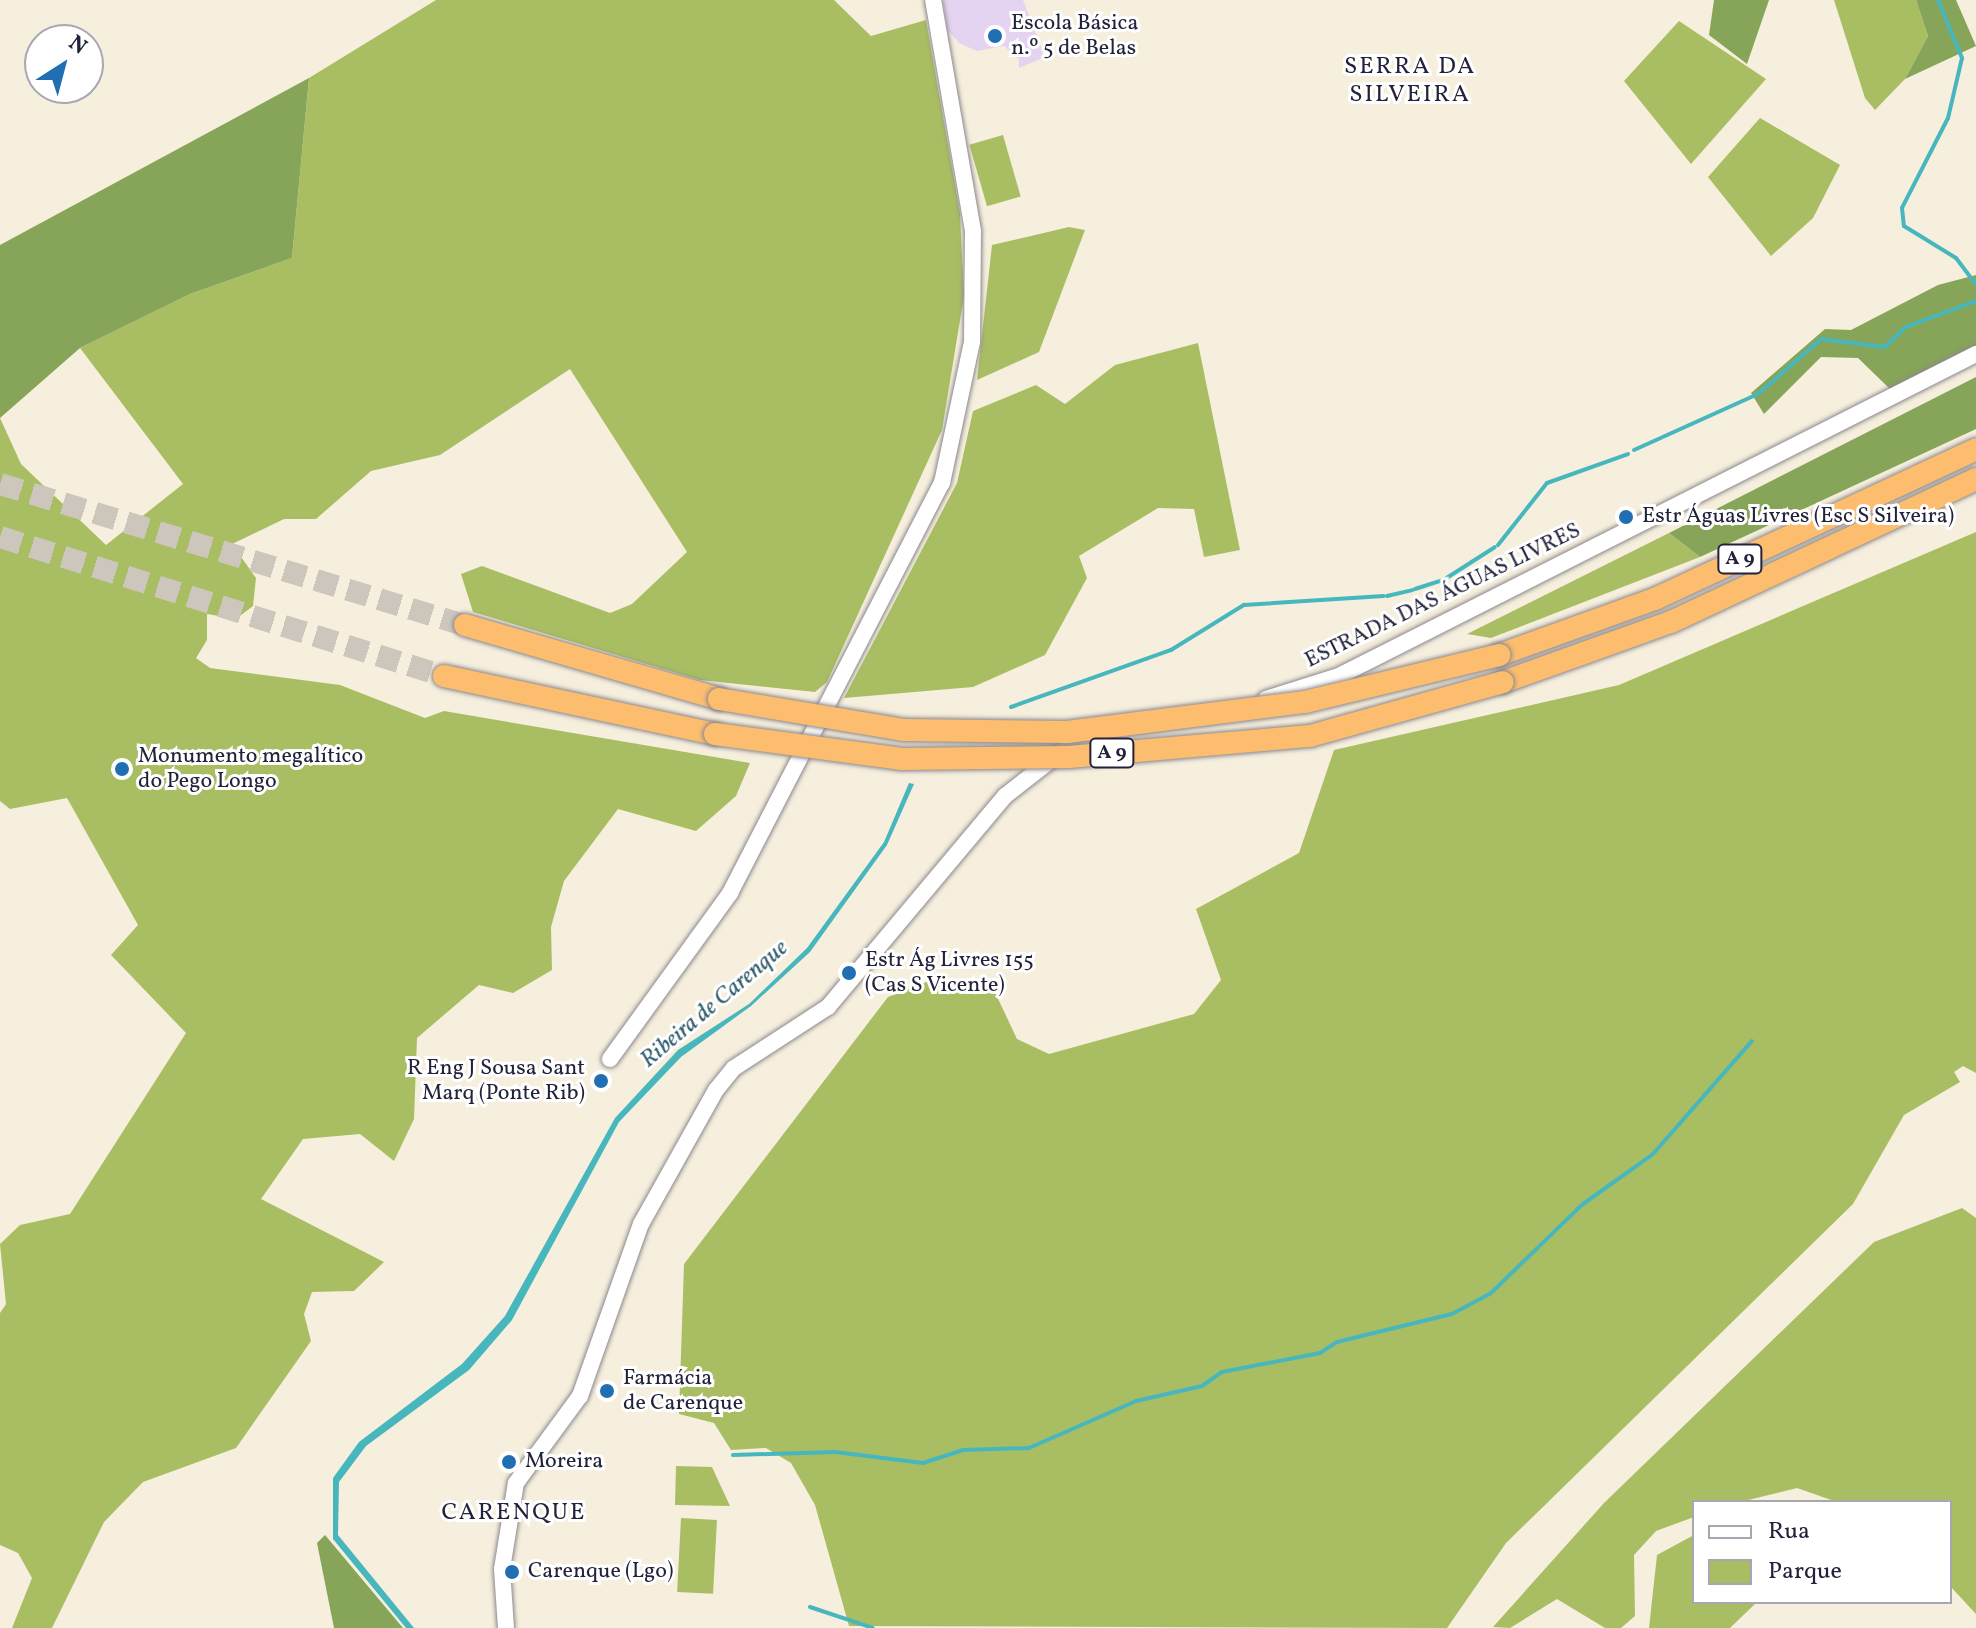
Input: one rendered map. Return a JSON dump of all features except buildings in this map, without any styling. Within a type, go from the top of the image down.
[{"type":"highway","name":"A 9","points":[[465,625],[719,699],[904,730],[1067,732],[1305,702],[1499,655],[1657,598],[1976,449]]},
{"type":"highway","name":"A 9","points":[[444,676],[715,734],[902,759],[1069,757],[1310,736],[1503,682],[1671,622],[1976,479]]},
{"type":"street","points":[[610,1059],[730,893],[942,483],[972,342],[973,247],[933,0]]},
{"type":"street","name":"ESTRADA DAS ÁGUAS LIVRES","points":[[506,1628],[502,1569],[516,1483],[580,1396],[641,1224],[677,1154],[734,1068],[828,1007],[1005,796],[1089,738],[1179,723],[1339,676],[1976,354]]},
{"type":"shaded area","name":"Escola Básica n.º 5 de Belas","points":[[943,0],[1023,0],[1045,57],[1019,68],[1019,59],[1004,46],[977,51],[959,43],[947,29]]},
{"type":"green space","points":[[436,0],[834,0],[871,36],[926,20],[960,213],[964,296],[942,430],[827,682],[815,692],[700,680],[473,612],[461,574],[482,566],[610,613],[632,604],[687,552],[570,369],[440,455],[371,471],[316,519],[284,519],[232,544],[256,578],[253,606],[236,619],[207,614],[207,640],[196,658],[210,668],[340,685],[425,718],[444,711],[750,763],[736,796],[696,831],[618,809],[564,881],[551,927],[552,970],[513,993],[479,985],[417,1038],[414,1119],[394,1161],[360,1134],[303,1139],[261,1199],[384,1262],[354,1291],[312,1292],[304,1314],[311,1341],[236,1448],[143,1482],[104,1522],[52,1628],[12,1628],[32,1578],[18,1553],[0,1545],[0,1313],[6,1304],[0,1244],[20,1225],[70,1214],[186,1033],[111,955],[138,925],[67,798],[10,809],[0,801],[0,418],[21,464],[106,545],[183,484],[80,348],[190,294],[292,258],[309,78]]},
{"type":"green space","points":[[1714,0],[1769,0],[1747,64],[1709,35]]},
{"type":"green space","points":[[1834,0],[1916,0],[1928,36],[1905,79],[1875,110],[1865,98]]},
{"type":"green space","points":[[1916,0],[1956,0],[1976,46],[1905,79],[1928,36]]},
{"type":"green space","points":[[1679,21],[1766,79],[1691,164],[1624,81]]},
{"type":"green space","points":[[309,78],[292,258],[190,294],[80,348],[0,418],[0,245]]},
{"type":"green space","points":[[1760,118],[1840,165],[1813,218],[1771,256],[1708,177]]},
{"type":"green space","points":[[1003,135],[1021,197],[987,206],[969,145]]},
{"type":"green space","points":[[1069,227],[1085,230],[1039,352],[977,380],[992,245]]},
{"type":"green space","points":[[1976,275],[1976,349],[1890,389],[1858,358],[1821,357],[1764,414],[1751,393],[1825,329],[1851,330],[1938,285]]},
{"type":"green space","points":[[1198,343],[1240,550],[1204,557],[1194,509],[1158,508],[1079,556],[1087,578],[1045,655],[973,687],[844,698],[957,483],[973,411],[1036,385],[1065,404],[1115,365]]},
{"type":"green space","points":[[1976,377],[1976,429],[1700,557],[1669,533]]},
{"type":"green space","points":[[1976,532],[1976,1073],[1963,1066],[1954,1072],[1960,1082],[1904,1115],[1853,1204],[1506,1543],[1447,1628],[849,1626],[815,1505],[791,1463],[766,1448],[731,1450],[714,1423],[679,1414],[684,1264],[888,997],[932,980],[993,988],[1017,1039],[1049,1054],[1194,1014],[1221,980],[1196,909],[1299,853],[1334,750],[1619,685]]},
{"type":"green space","points":[[1669,533],[1700,557],[1491,638],[1467,634]]},
{"type":"green space","points":[[1962,1208],[1976,1218],[1976,1614],[1952,1588],[1952,1500],[1831,1500],[1797,1488],[1748,1500],[1692,1500],[1692,1518],[1656,1531],[1634,1555],[1635,1616],[1621,1628],[1605,1628],[1557,1599],[1510,1628],[1493,1627],[1604,1503],[1874,1242]]},
{"type":"green space","points":[[676,1466],[712,1467],[730,1506],[675,1505]]},
{"type":"green space","points":[[681,1518],[717,1520],[713,1594],[677,1592]]},
{"type":"green space","points":[[325,1535],[403,1628],[334,1628],[317,1543]]},
{"type":"green space","points":[[1692,1536],[1692,1604],[1755,1604],[1730,1628],[1649,1628],[1657,1555]]},
{"type":"water","points":[[909,783],[914,784],[887,845],[810,952],[751,1006],[681,1057],[619,1122],[512,1320],[469,1370],[366,1446],[339,1482],[338,1535],[414,1628],[406,1628],[333,1539],[333,1478],[359,1442],[462,1364],[505,1316],[615,1118],[678,1050],[749,1004],[807,948],[884,842]]},
{"type":"waterway","points":[[1938,0],[1962,58],[1948,118],[1902,208],[1904,226],[1956,258],[1976,285]]},
{"type":"waterway","name":"Ribeira de Carenque","points":[[1634,450],[1758,394],[1821,339],[1885,347],[1906,327],[1976,301]]},
{"type":"waterway","name":"Ribeira de Carenque","points":[[1498,545],[1547,483],[1628,454]]},
{"type":"waterway","name":"Ribeira de Carenque","points":[[1445,579],[1495,547]]},
{"type":"waterway","name":"Ribeira de Carenque","points":[[1415,589],[1443,580]]},
{"type":"waterway","name":"Ribeira de Carenque","points":[[1387,596],[1412,590]]},
{"type":"waterway","name":"Ribeira de Carenque","points":[[1011,707],[1171,650],[1244,605],[1384,596]]},
{"type":"waterway","points":[[733,1455],[835,1452],[923,1463],[963,1450],[1029,1448],[1136,1401],[1202,1386],[1222,1372],[1320,1353],[1337,1342],[1452,1314],[1491,1293],[1583,1204],[1653,1154],[1752,1041]]},
{"type":"waterway","points":[[810,1607],[873,1628]]},
{"type":"tunnel","points":[[0,484],[465,625]]},
{"type":"tunnel","points":[[0,537],[444,676]]},
{"type":"place","name":"Escola Básica n.º 5 de Belas","points":[[995,36]]},
{"type":"place","name":"Estr Águas Livres (Esc S Silveira)","points":[[1626,517]]},
{"type":"place","name":"Monumento megalítico do Pego Longo","points":[[122,769]]},
{"type":"place","name":"Estr Ág Livres 155 (Cas S Vicente)","points":[[849,973]]},
{"type":"place","name":"R Eng J Sousa Sant Marq (Ponte Rib)","points":[[601,1081]]},
{"type":"place","name":"Farmácia de Carenque","points":[[607,1391]]},
{"type":"place","name":"Moreira","points":[[509,1462]]},
{"type":"place","name":"Carenque (Lgo)","points":[[512,1572]]},
{"type":"district","name":"SERRA DA SILVEIRA","points":[[1410,82]]},
{"type":"district","name":"CARENQUE","points":[[514,1514]]}]
